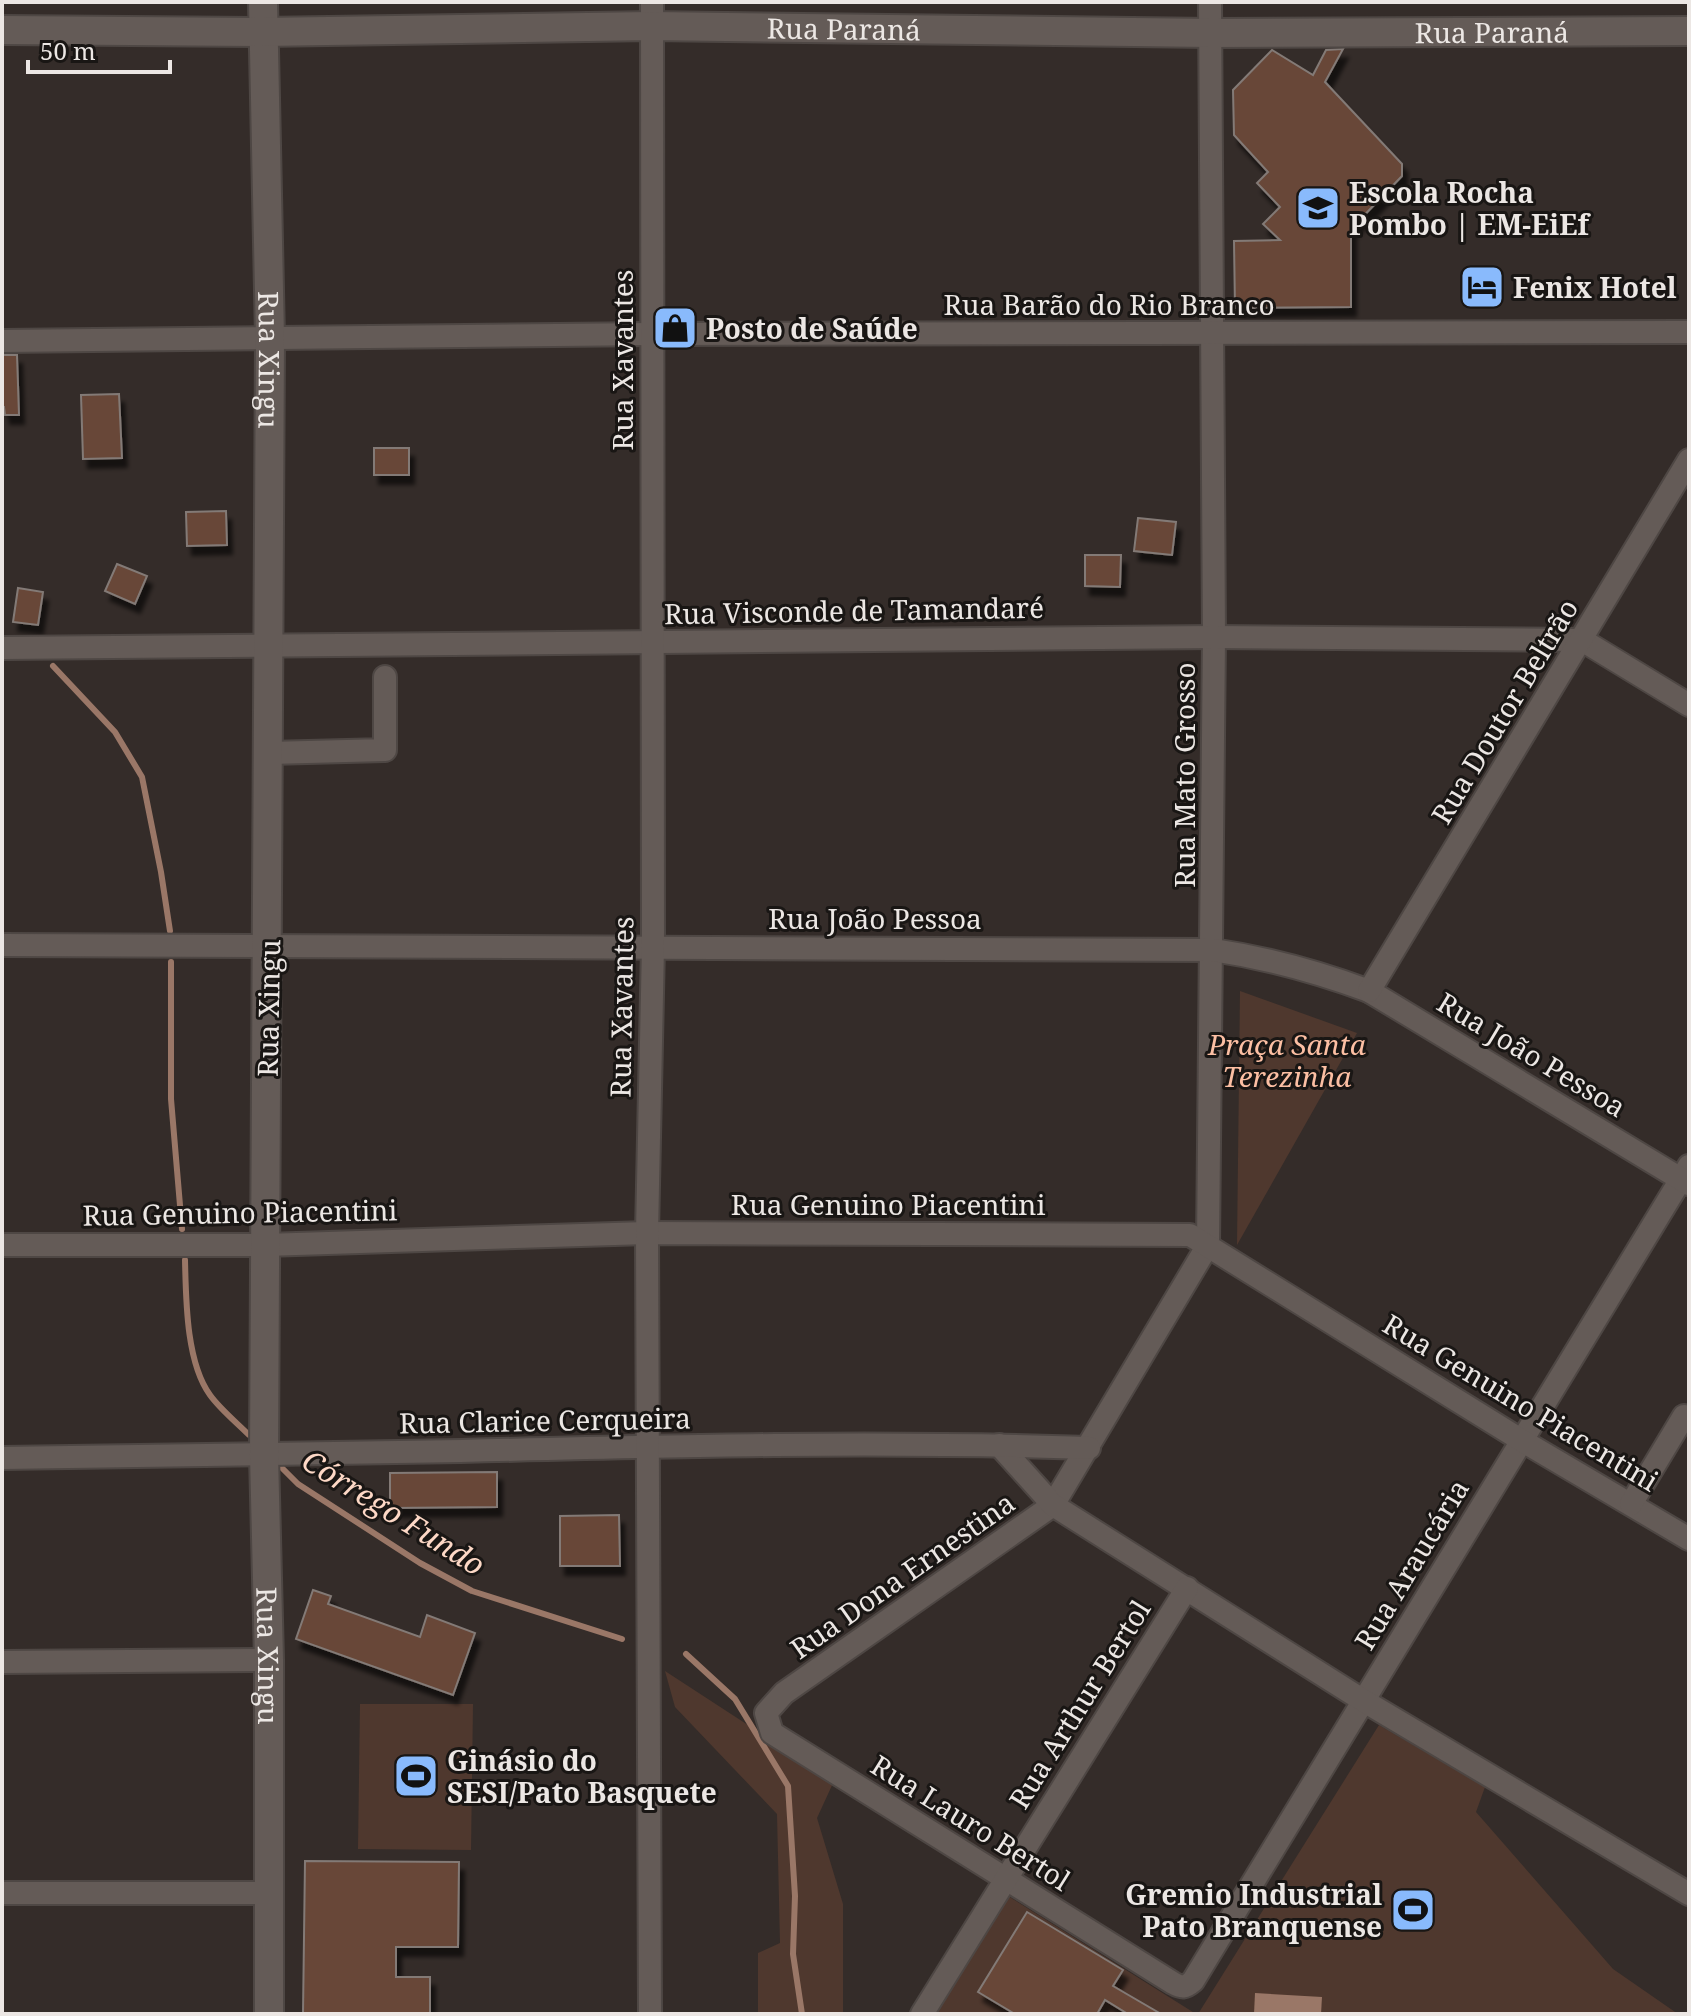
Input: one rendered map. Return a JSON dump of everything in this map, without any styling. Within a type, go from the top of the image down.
[{"type":"street","name":"Rua Xingu","points":[[263,2],[270,338],[264,1455],[269,1660],[269,2014]]},
{"type":"street","name":"Rua Mato Grosso","points":[[1053,1505],[1208,1245],[1214,637],[1210,2]]},
{"type":"street","name":"Rua Paraná","points":[[2,30],[262,32],[651,14],[1211,33],[1689,31]]},
{"type":"street","name":"Rua Xavantes","points":[[650,2014],[647,1233],[653,946],[651,14]]},
{"type":"street","name":"Rua Barão do Rio Branco","points":[[2,341],[652,334],[1689,332]]},
{"type":"street","name":"Rua Doutor Beltrão","points":[[1369,991],[1689,460]]},
{"type":"street","name":"Rua Visconde de Tamandaré","points":[[2,648],[1214,637],[1582,640]]},
{"type":"street","points":[[1582,640],[1689,705]]},
{"type":"street","points":[[269,753],[385,750],[385,677]]},
{"type":"street","name":"Rua João Pessoa","points":[[2,945],[1213,950],[1315,971],[1369,991],[1686,1176]]},
{"type":"street","name":"Rua Araucária","points":[[1181,1987],[1193,1981],[1521,1440],[1686,1176]]},
{"type":"street","name":"Rua Genuino Piacentini","points":[[2,1245],[265,1245],[647,1233],[1190,1235],[1521,1440],[1689,1539]]},
{"type":"street","points":[[1631,1504],[1684,1416],[1689,1418]]},
{"type":"street","points":[[999,1445],[1053,1505],[1364,1701],[1689,1894]]},
{"type":"street","name":"Rua Clarice Cerqueira","points":[[2,1458],[648,1447],[999,1445],[1089,1448]]},
{"type":"street","name":"Rua Dona Ernestina","points":[[784,1693],[1053,1505]]},
{"type":"street","name":"Rua Arthur Bertol","points":[[922,2014],[1187,1588]]},
{"type":"street","points":[[2,1662],[269,1660]]},
{"type":"street","name":"Rua Lauro Bertol","points":[[784,1693],[766,1713],[772,1733],[1181,1987]]},
{"type":"street","points":[[2,1893],[268,1893]]},
{"type":"green space","name":"Praça Santa Terezinha","points":[[1240,991],[1357,1033],[1237,1245]]},
{"type":"green space","points":[[665,1671],[834,1781],[817,1818],[843,1904],[843,2014],[758,2014],[758,1953],[780,1943],[777,1814],[675,1707]]},
{"type":"green space","name":"Ginásio do SESI/Pato Basquete","points":[[360,1704],[473,1704],[471,1850],[358,1849]]},
{"type":"green space","name":"Gremio Industrial Pato Branquense","points":[[1379,1725],[1485,1787],[1476,1812],[1613,1969],[1678,2014],[1198,2014]]},
{"type":"green space","name":"Gremio Industrial Pato Branquense","points":[[1008,1896],[1196,2014],[932,2014]]},
{"type":"shaded area","points":[[1255,1993],[1322,1997],[1321,2014],[1254,2014]]},
{"type":"building","name":"Escola Rocha Pombo | EM-EiEf","points":[[1343,49],[1325,82],[1402,164],[1402,176],[1351,229],[1351,307],[1235,308],[1234,241],[1280,240],[1263,224],[1280,207],[1257,183],[1268,172],[1234,135],[1233,90],[1272,50],[1313,75],[1326,50]]},
{"type":"building","points":[[2,355],[17,355],[19,415],[5,415],[2,407]]},
{"type":"building","points":[[119,394],[122,458],[83,459],[81,395]]},
{"type":"building","points":[[374,448],[409,448],[409,475],[374,475]]},
{"type":"building","points":[[226,511],[227,545],[187,546],[186,512]]},
{"type":"building","points":[[1138,518],[1176,522],[1172,555],[1134,551]]},
{"type":"building","points":[[1085,555],[1121,555],[1120,587],[1085,586]]},
{"type":"building","points":[[117,564],[147,576],[135,604],[105,591]]},
{"type":"building","points":[[18,588],[43,592],[38,625],[13,622]]},
{"type":"building","points":[[497,1472],[497,1507],[390,1508],[390,1473]]},
{"type":"building","points":[[619,1515],[620,1566],[560,1566],[560,1516]]},
{"type":"building","points":[[313,1590],[331,1596],[328,1604],[420,1637],[427,1615],[475,1633],[453,1695],[296,1639]]},
{"type":"building","points":[[305,1861],[459,1862],[458,1947],[396,1947],[396,1977],[430,1977],[430,2014],[303,2014]]},
{"type":"building","name":"Gremio Industrial Pato Branquense","points":[[1027,1912],[1123,1970],[1113,1986],[1161,2014],[1128,2014],[1105,2000],[1097,2014],[1015,2014],[978,1992]]},
{"type":"waterway","name":"Córrego Fundo","points":[[53,666],[115,732],[142,777],[170,931]]},
{"type":"waterway","name":"Córrego Fundo","points":[[171,962],[171,1099],[182,1229]]},
{"type":"waterway","name":"Córrego Fundo","points":[[185,1260],[189,1330],[196,1365],[210,1395],[249,1435]]},
{"type":"waterway","name":"Córrego Fundo","points":[[280,1466],[298,1484],[420,1563],[472,1591],[622,1639]]},
{"type":"waterway","name":"Córrego Fundo","points":[[686,1654],[735,1699],[788,1786],[795,1896],[793,1954],[802,2014]]},
{"type":"place","name":"Escola Rocha Pombo | EM-EiEf","points":[[1318,208]]},
{"type":"place","name":"Fenix Hotel","points":[[1482,287]]},
{"type":"place","name":"Posto de Saúde","points":[[675,328]]},
{"type":"place","name":"Ginásio do SESI/Pato Basquete","points":[[416,1776]]},
{"type":"place","name":"Gremio Industrial Pato Branquense","points":[[1413,1910]]}]
